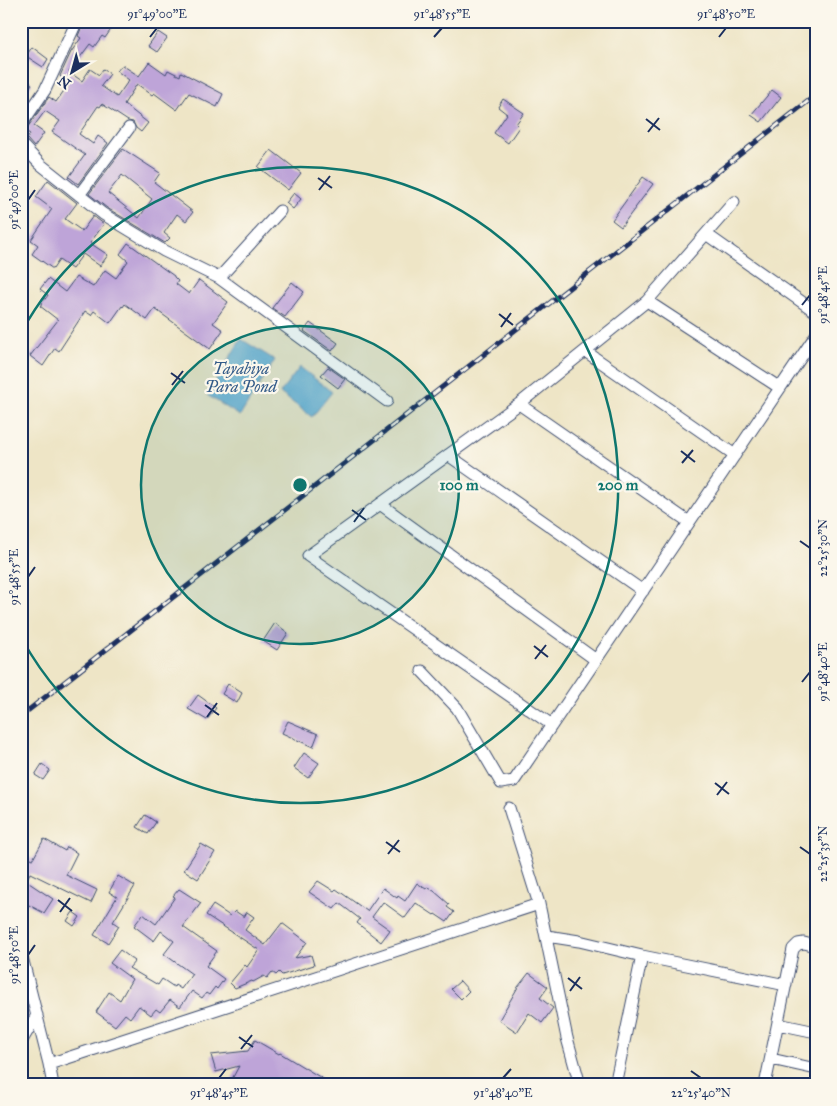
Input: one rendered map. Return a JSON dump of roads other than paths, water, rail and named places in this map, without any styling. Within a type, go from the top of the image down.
[{"type":"street","points":[[21,125],[45,90],[77,21]]},
{"type":"street","points":[[79,195],[128,128]]},
{"type":"street","points":[[21,144],[40,164],[103,214],[164,251],[220,278],[387,401]]},
{"type":"street","points":[[552,725],[308,556],[519,404],[647,301],[734,202]]},
{"type":"street","points":[[220,278],[280,211]]},
{"type":"street","points":[[706,234],[816,312]]},
{"type":"street","points":[[647,301],[780,388]]},
{"type":"street","points":[[422,671],[457,708],[501,783],[514,781],[816,335]]},
{"type":"street","points":[[585,351],[735,455]]},
{"type":"street","points":[[519,404],[689,522]]},
{"type":"street","points":[[448,455],[642,591]]},
{"type":"street","points":[[380,504],[596,660]]},
{"type":"street","points":[[509,808],[539,904],[547,936],[566,1038],[580,1085]]},
{"type":"street","points":[[49,1064],[539,904]]},
{"type":"street","points":[[547,936],[579,941],[786,986]]},
{"type":"street","points":[[765,1085],[793,949],[798,944],[804,943],[816,946]]},
{"type":"street","points":[[21,953],[23,969],[37,1015],[53,1085]]},
{"type":"street","points":[[615,1085],[642,956]]},
{"type":"street","points":[[21,1042],[37,1015]]},
{"type":"street","points":[[778,1024],[816,1032]]},
{"type":"street","points":[[771,1059],[816,1069]]},
{"type":"water","name":"Tayabiya Para Pond","points":[[241,339],[275,360],[240,416],[207,395]]},
{"type":"water","points":[[300,367],[332,392],[312,417],[280,393]]},
{"type":"railway","points":[[21,716],[816,95]]}]
